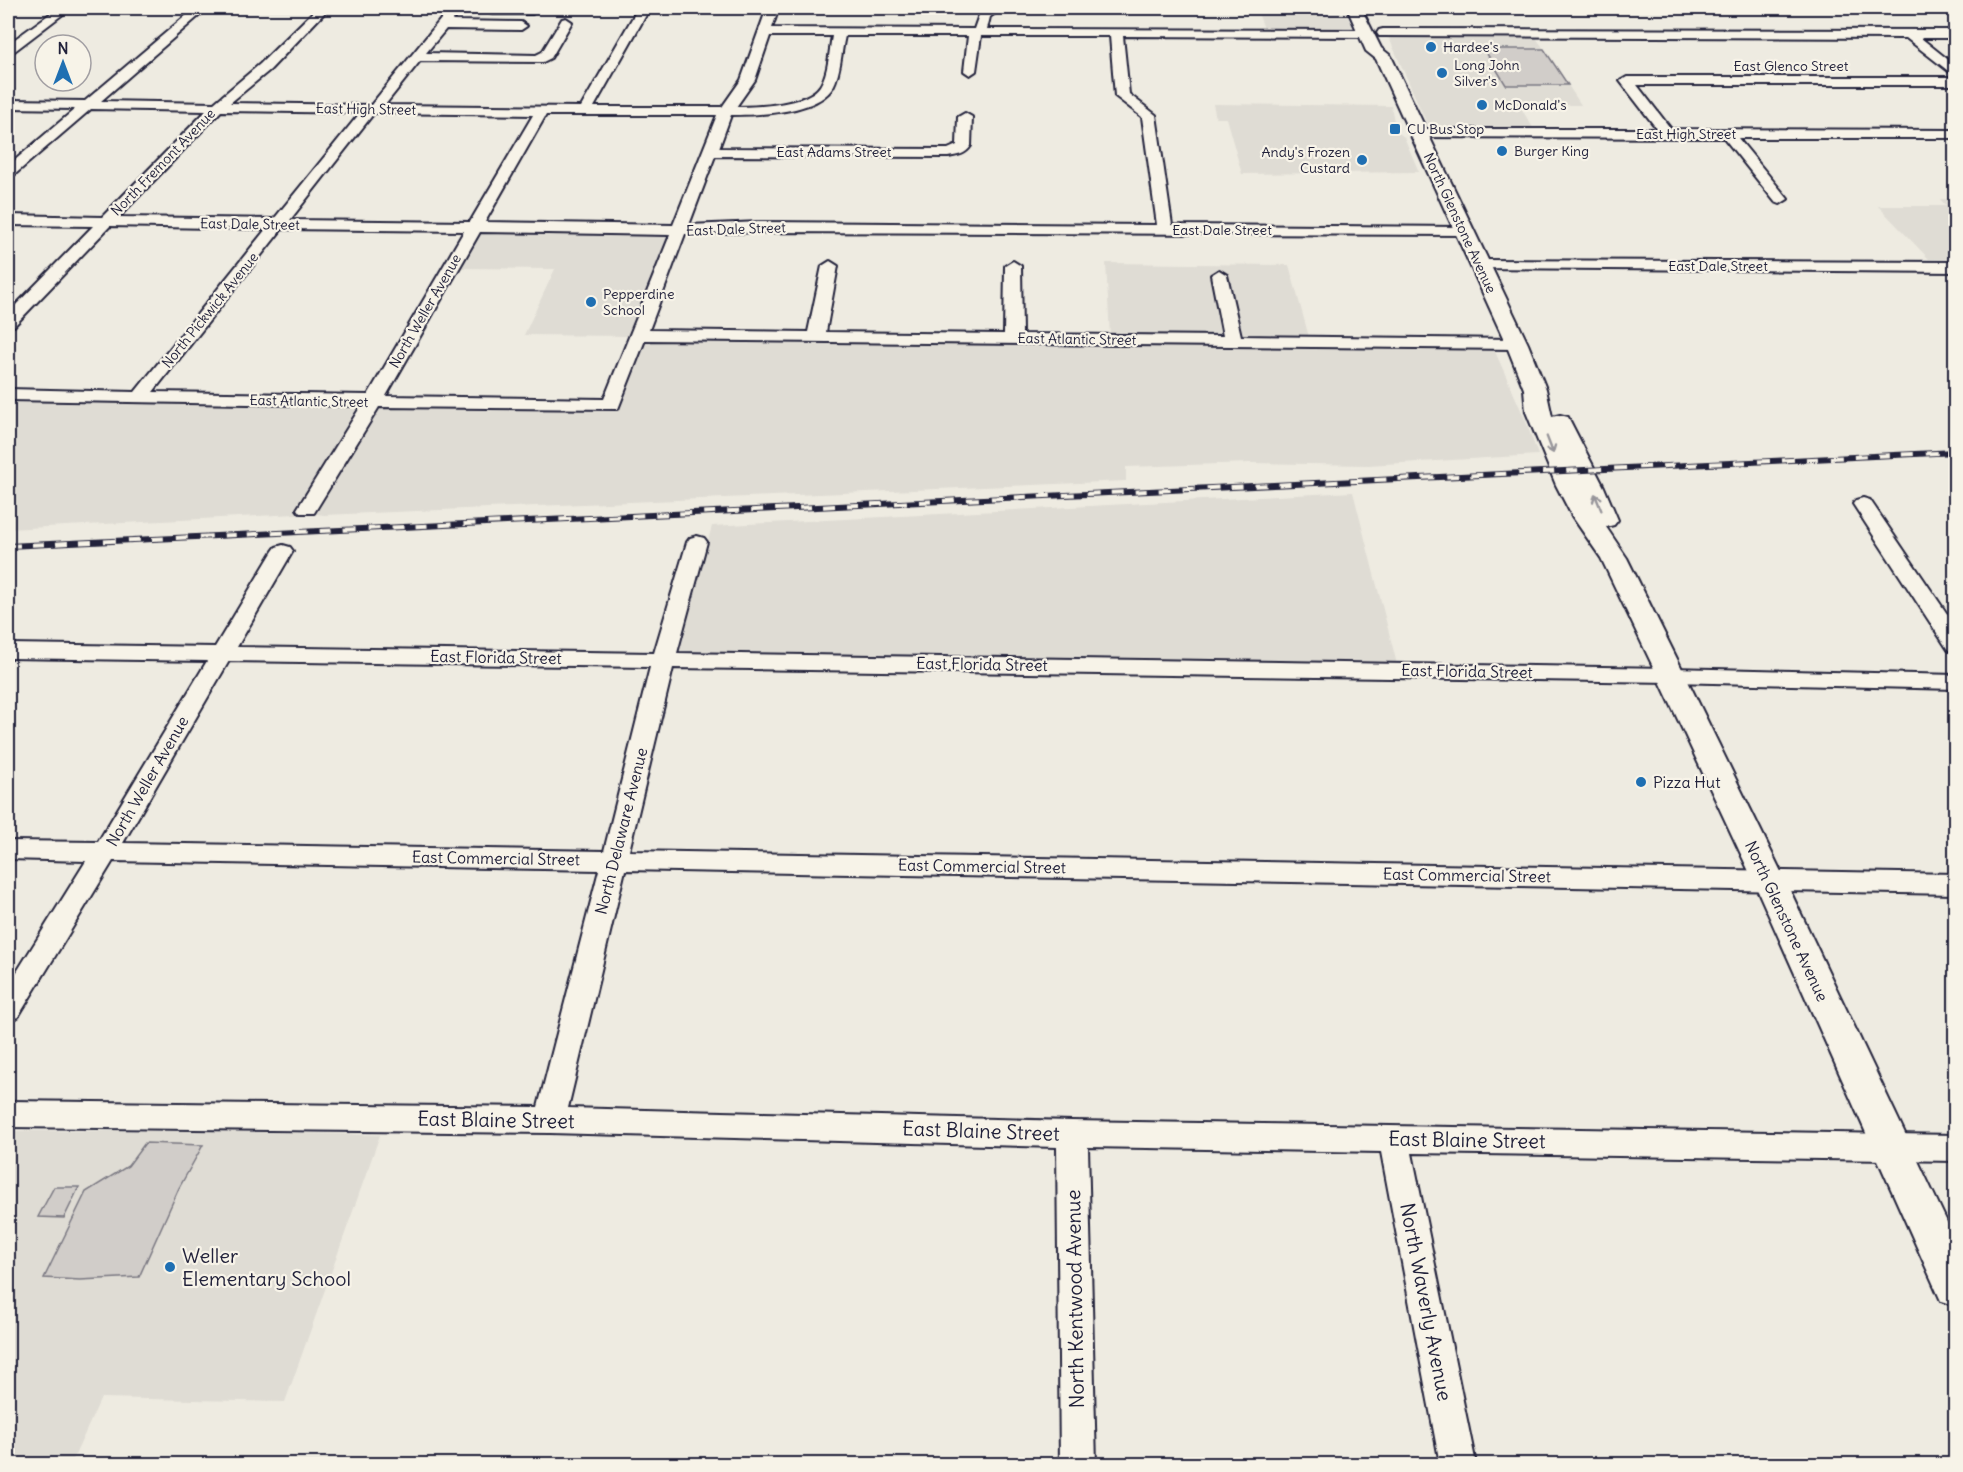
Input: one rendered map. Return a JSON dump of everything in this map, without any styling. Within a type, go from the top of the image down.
[{"type":"main road","points":[[1354,9],[1366,33],[1373,36],[1380,48],[1387,54]]},
{"type":"main road","points":[[1354,9],[1364,13],[1373,29],[1383,33]]},
{"type":"main road","name":"North Glenstone Avenue","points":[[1375,16],[1417,133],[1517,344],[1535,389],[1538,412],[1568,485],[1585,516],[1614,558],[1671,675],[1769,880],[1956,1287]]},
{"type":"street","points":[[8,50],[65,8]]},
{"type":"street","points":[[8,173],[202,8]]},
{"type":"street","name":"North Fremont Avenue","points":[[8,322],[218,106],[265,67],[323,8]]},
{"type":"street","points":[[585,111],[644,8]]},
{"type":"street","points":[[638,335],[725,113],[748,80],[774,8]]},
{"type":"street","points":[[970,70],[974,37],[981,28],[984,15],[996,8]]},
{"type":"street","points":[[462,9],[533,9]]},
{"type":"street","name":"North Pickwick Avenue","points":[[140,398],[442,25],[462,9]]},
{"type":"street","points":[[510,42],[533,9]]},
{"type":"street","points":[[417,57],[538,59],[547,55],[549,42],[566,22]]},
{"type":"street","points":[[442,25],[521,26]]},
{"type":"street","points":[[765,32],[1366,33]]},
{"type":"street","name":"East High Street","points":[[8,104],[725,113],[784,107],[818,96],[825,89],[829,79],[839,33]]},
{"type":"street","points":[[1116,33],[1122,96],[1149,115],[1165,230]]},
{"type":"street","points":[[1383,33],[1956,34]]},
{"type":"street","points":[[1909,34],[1956,73]]},
{"type":"street","points":[[429,42],[450,42]]},
{"type":"street","name":"East Glenco Street","points":[[1667,133],[1627,81],[1956,81]]},
{"type":"street","name":"North Weller Avenue","points":[[307,509],[373,402],[542,111]]},
{"type":"street","name":"East Adams Street","points":[[710,152],[844,146],[963,153],[965,117]]},
{"type":"street","name":"East High Street","points":[[1417,133],[1956,134]]},
{"type":"street","points":[[1728,134],[1780,199]]},
{"type":"street","name":"East Dale Street","points":[[8,220],[678,230],[760,227],[1464,232]]},
{"type":"street","name":"East Dale Street","points":[[1480,265],[1956,267]]},
{"type":"street","points":[[816,337],[830,266]]},
{"type":"street","points":[[1013,266],[1013,338]]},
{"type":"street","points":[[1219,275],[1233,341]]},
{"type":"street","name":"East Atlantic Street","points":[[8,395],[611,405],[638,335],[1517,344]]},
{"type":"street","points":[[1863,504],[1956,645]]},
{"type":"street","name":"North Delaware Avenue","points":[[550,1120],[664,659],[697,543]]},
{"type":"street","name":"North Weller Avenue","points":[[8,1009],[105,852],[283,551]]},
{"type":"street","name":"East Florida Street","points":[[8,651],[1671,675],[1956,682]]},
{"type":"street","name":"East Commercial Street","points":[[8,850],[1956,884]]},
{"type":"street","name":"East Blaine Street","points":[[8,1114],[550,1120],[1072,1134],[1956,1148]]},
{"type":"street","name":"North Kentwood Avenue","points":[[1072,1134],[1078,1464]]},
{"type":"street","name":"North Waverly Avenue","points":[[1394,1139],[1458,1464]]},
{"type":"shaded area","points":[[1256,8],[1298,8],[1301,13],[1346,13],[1355,30],[1265,31]]},
{"type":"shaded area","points":[[1393,35],[1534,35],[1544,49],[1484,50],[1506,85],[1568,85],[1581,105],[1519,105],[1535,131],[1432,130],[1428,126],[1389,38]]},
{"type":"shaded area","points":[[1484,49],[1544,49],[1568,85],[1506,85]]},
{"type":"shaded area","points":[[1213,104],[1391,106],[1396,131],[1404,137],[1419,172],[1242,174],[1226,118],[1216,118]]},
{"type":"shaded area","points":[[1940,199],[1955,199],[1955,259],[1929,259],[1878,206],[1946,206]]},
{"type":"shaded area","name":"Pepperdine School","points":[[480,233],[668,236],[630,336],[524,335],[555,269],[459,268]]},
{"type":"shaded area","points":[[1106,263],[1289,265],[1309,337],[1110,336]]},
{"type":"shaded area","points":[[646,339],[1493,347],[1525,419],[1538,455],[1368,465],[1250,463],[1126,467],[1126,481],[324,515],[311,513],[376,408],[618,407],[642,343]]},
{"type":"shaded area","points":[[8,398],[354,405],[357,407],[297,514],[8,529]]},
{"type":"shaded area","points":[[1353,492],[1397,664],[677,653],[712,526]]},
{"type":"shaded area","name":"Weller Elementary School","points":[[8,1131],[220,1131],[380,1135],[285,1402],[101,1398],[71,1464],[8,1464]]},
{"type":"shaded area","points":[[145,1143],[203,1145],[179,1188],[139,1277],[80,1280],[44,1278],[86,1192],[128,1166]]},
{"type":"shaded area","points":[[54,1187],[79,1187],[64,1218],[38,1217]]},
{"type":"railway","points":[[8,546],[1956,452]]},
{"type":"place","name":"Hardee's","points":[[1431,47]]},
{"type":"place","name":"Long John Silver's","points":[[1442,73]]},
{"type":"place","name":"McDonald's","points":[[1482,105]]},
{"type":"place","name":"CU Bus Stop","points":[[1395,129]]},
{"type":"place","name":"Burger King","points":[[1502,151]]},
{"type":"place","name":"Andy's Frozen Custard","points":[[1362,160]]},
{"type":"place","name":"Pepperdine School","points":[[591,302]]},
{"type":"place","name":"Pizza Hut","points":[[1641,782]]},
{"type":"place","name":"Weller Elementary School","points":[[170,1267]]}]
